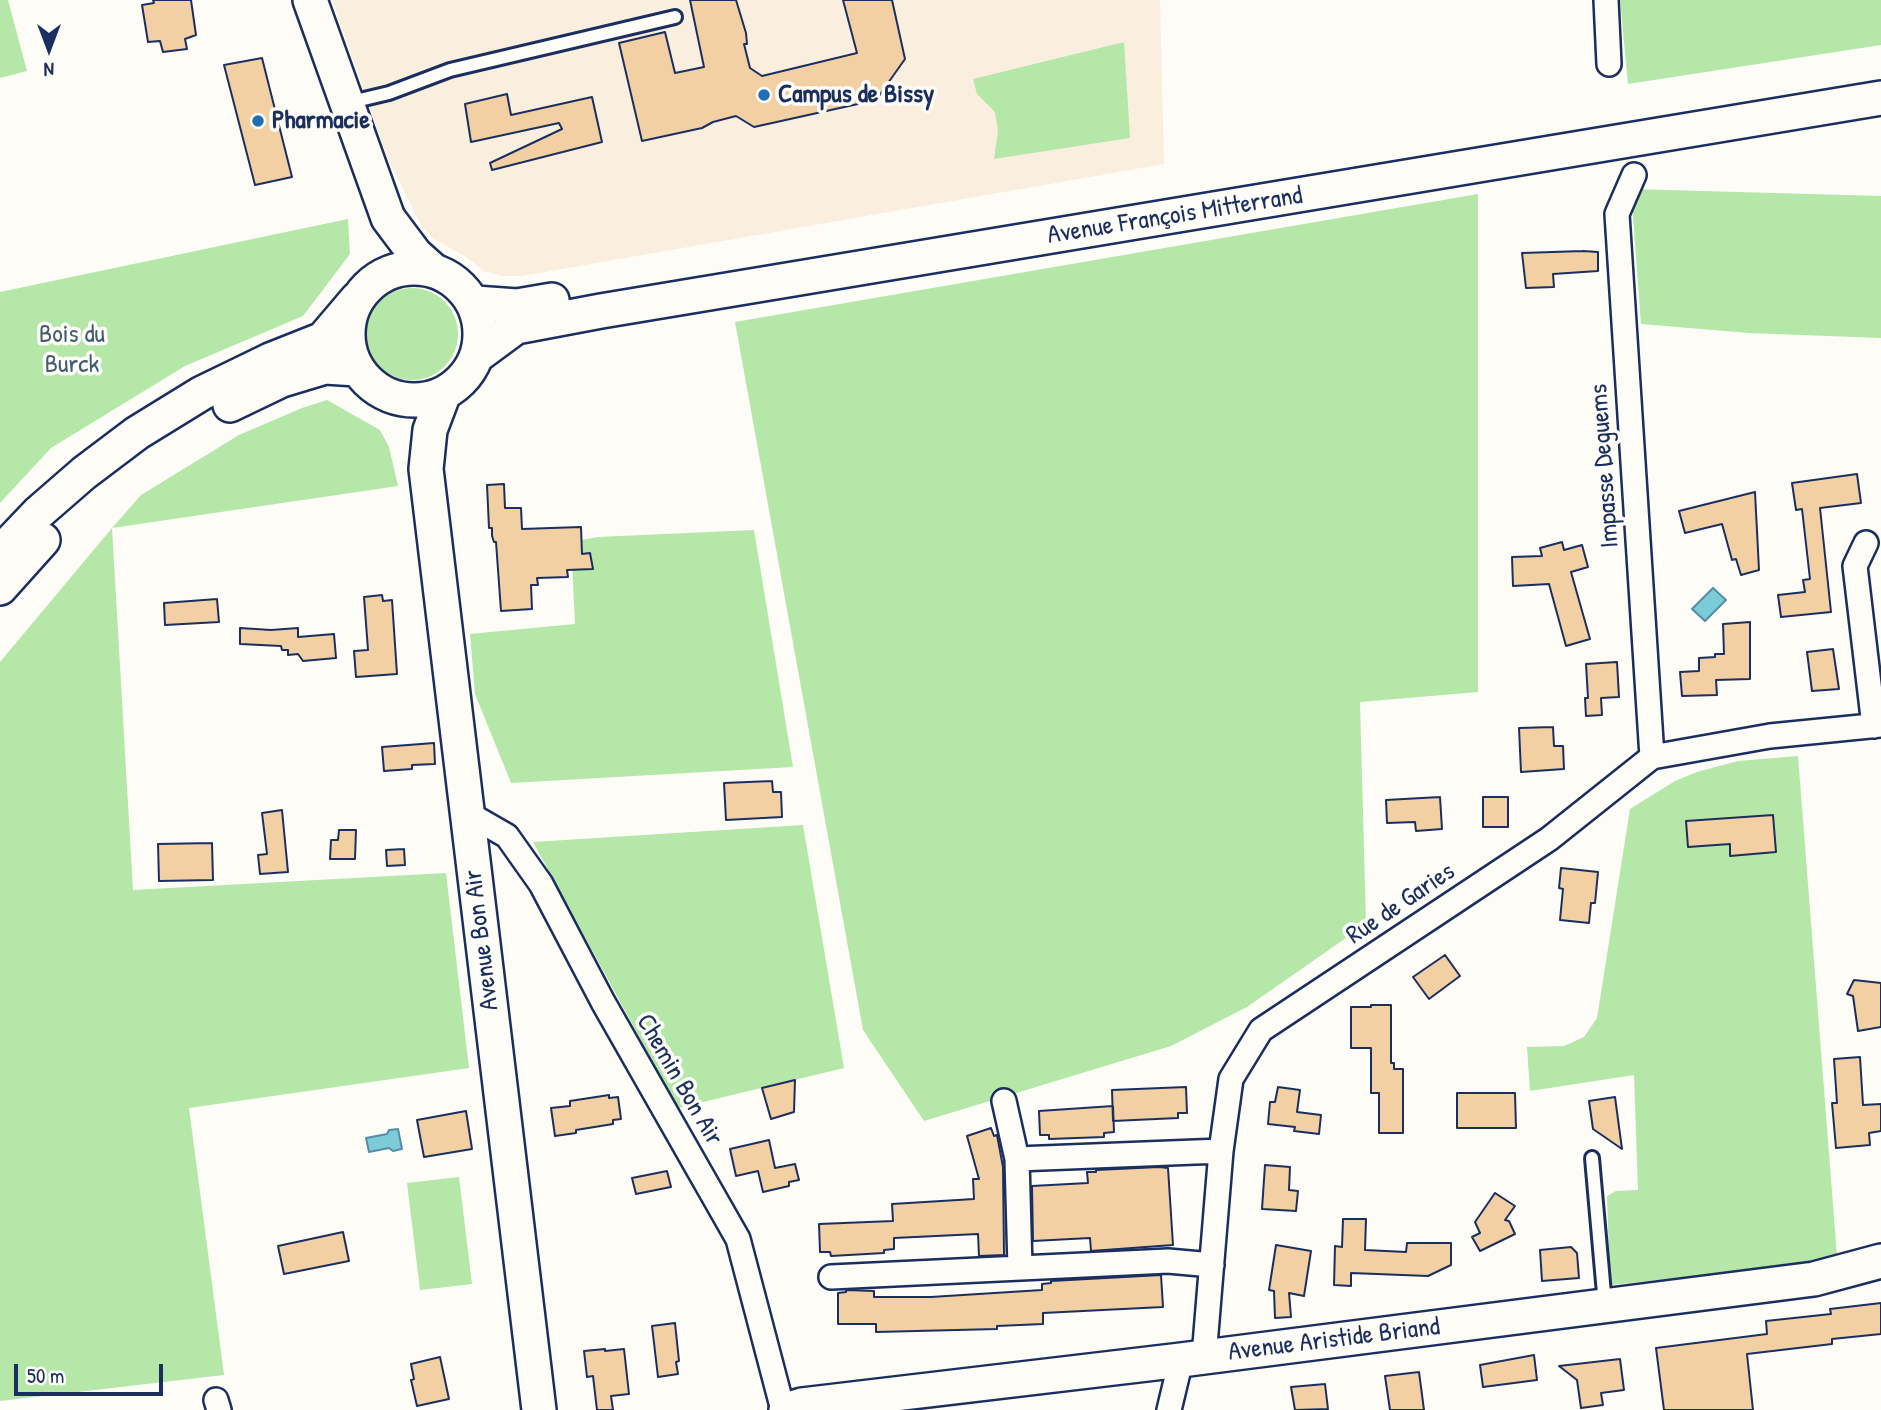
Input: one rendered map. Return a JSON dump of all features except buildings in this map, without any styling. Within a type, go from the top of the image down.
[{"type":"main road","points":[[310,0],[388,218],[415,254],[433,270],[456,283],[475,303],[481,337],[478,355],[468,373],[444,393],[416,401],[382,393],[357,369],[349,352],[349,316],[367,289],[388,218]]},
{"type":"main road","name":"Avenue François Mitterrand","points":[[475,303],[517,306],[1881,77]]},
{"type":"main road","name":"Avenue François Mitterrand","points":[[478,355],[516,327],[601,311],[1881,98]]},
{"type":"main road","points":[[0,553],[38,513],[84,473],[137,433],[202,393],[270,360],[323,339],[367,289],[401,269],[418,267],[433,270]]},
{"type":"main road","points":[[0,587],[39,543],[97,488],[141,456],[207,415],[282,380],[325,367],[357,369]]},
{"type":"main road","name":"Avenue Bon Air","points":[[382,393],[412,431],[426,469]]},
{"type":"main road","name":"Avenue Bon Air","points":[[444,393],[430,430],[426,469],[538,1410]]},
{"type":"main road","name":"Avenue Aristide Briand","points":[[784,1410],[802,1405],[1193,1359],[1814,1279],[1881,1261]]},
{"type":"street","points":[[1606,0],[1609,64]]},
{"type":"street","name":"Impasse Deguems","points":[[1634,175],[1617,214],[1652,757]]},
{"type":"street","points":[[1866,543],[1855,566],[1878,725]]},
{"type":"street","name":"Rue de Garies","points":[[1169,1410],[1193,1359],[1212,1265],[1231,1079],[1261,1030],[1549,839],[1652,757],[1770,736],[1878,725]]},
{"type":"street","name":"Chemin Bon Air","points":[[467,813],[506,836],[541,884],[603,1002],[738,1239],[784,1410]]},
{"type":"street","points":[[1004,1101],[1017,1159],[1020,1268]]},
{"type":"street","points":[[1017,1159],[1222,1151]]},
{"type":"street","points":[[831,1277],[1168,1261],[1212,1265]]},
{"type":"lane","points":[[346,103],[389,93],[450,70],[675,18]]},
{"type":"lane","points":[[1592,1158],[1605,1305]]},
{"type":"shaded area","name":"Campus de Bissy","points":[[332,0],[1160,0],[1164,164],[522,276],[503,276],[484,271],[423,229],[387,157]]},
{"type":"green space","points":[[0,0],[8,0],[27,71],[0,78]]},
{"type":"green space","points":[[1620,0],[1881,0],[1881,45],[1628,84]]},
{"type":"green space","points":[[1124,42],[1130,138],[994,159],[998,131],[995,112],[977,94],[973,79]]},
{"type":"green space","points":[[1631,189],[1881,196],[1881,338],[1749,333],[1641,324]]},
{"type":"green space","points":[[1478,194],[1478,692],[1360,702],[1366,924],[1247,1007],[1171,1046],[924,1121],[863,1030],[735,322]]},
{"type":"green space","name":"Bois du Burck","points":[[348,219],[350,254],[303,316],[185,366],[51,448],[0,503],[0,292]]},
{"type":"green space","points":[[403,288],[421,288],[438,295],[451,308],[458,325],[458,343],[451,360],[438,373],[421,380],[403,380],[386,373],[373,360],[366,343],[366,325],[373,308],[386,295]]},
{"type":"green space","points":[[327,400],[380,430],[389,447],[398,486],[112,528],[141,495],[239,435]]},
{"type":"green space","points":[[112,528],[133,890],[446,873],[469,1068],[189,1108],[224,1375],[0,1401],[0,662]]},
{"type":"green space","points":[[754,530],[793,767],[511,783],[475,694],[470,634],[575,624],[571,542],[598,537]]},
{"type":"green space","points":[[1798,756],[1837,1256],[1796,1266],[1610,1285],[1607,1196],[1616,1191],[1638,1190],[1634,1075],[1530,1091],[1527,1047],[1564,1046],[1584,1037],[1597,1018],[1630,809],[1675,781],[1697,772],[1738,761]]},
{"type":"green space","points":[[803,825],[844,1068],[678,1108],[533,842]]},
{"type":"green space","points":[[459,1177],[472,1284],[420,1290],[407,1183]]},
{"type":"water","points":[[1713,588],[1726,600],[1705,621],[1692,609]]},
{"type":"water","points":[[398,1129],[402,1149],[393,1151],[389,1148],[369,1152],[366,1138]]},
{"type":"place","name":"Campus de Bissy","points":[[764,95]]},
{"type":"place","name":"Pharmacie","points":[[258,121]]}]
